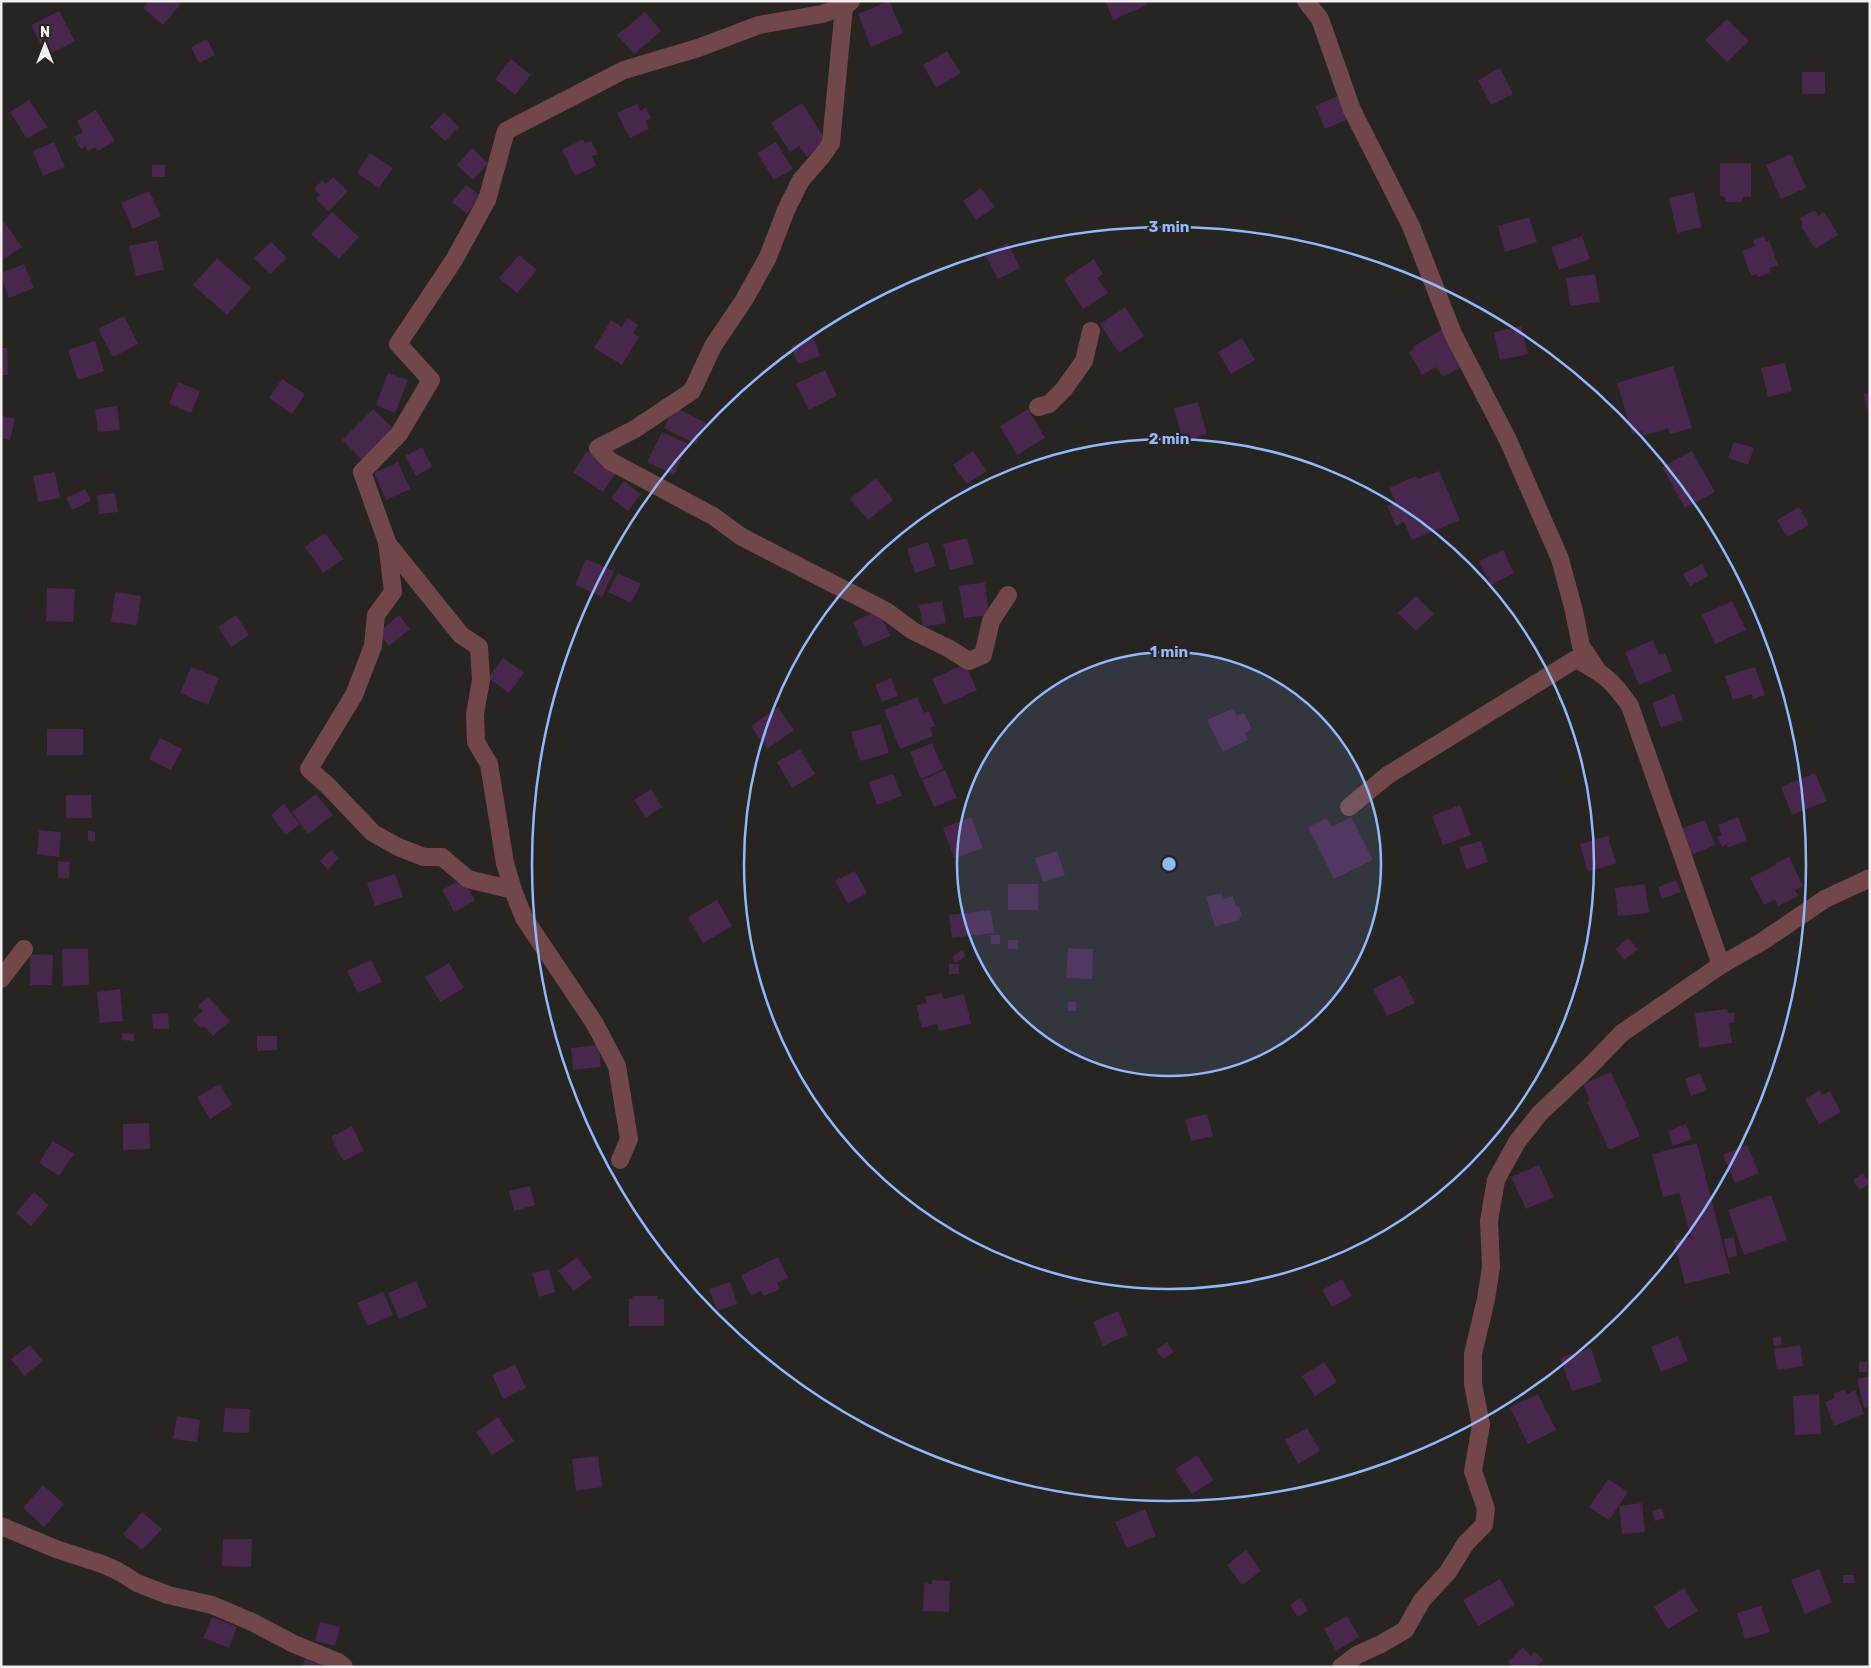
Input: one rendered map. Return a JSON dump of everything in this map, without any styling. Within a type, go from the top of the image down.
[{"type":"street","points":[[1306,1],[1320,19],[1352,110],[1411,226],[1453,334],[1512,449],[1560,558],[1574,611],[1580,646],[1598,671]]},
{"type":"street","points":[[513,890],[468,879],[442,857],[424,857],[398,847],[373,833],[309,769],[354,695],[373,646],[376,615],[394,592],[387,542],[362,472],[399,434],[431,380],[398,344],[454,260],[487,200],[506,131],[624,70],[698,48],[759,25],[822,14],[847,4],[831,143],[801,180],[786,210],[768,257],[744,300],[713,346],[692,391],[635,429],[598,448],[610,460],[713,516],[742,536],[886,611],[912,631],[948,648],[968,661],[983,655],[991,621],[1008,595]]},
{"type":"street","points":[[1038,407],[1050,404],[1064,389],[1084,361],[1091,331]]},
{"type":"street","points":[[387,542],[462,635],[479,647],[480,680],[475,714],[476,742],[489,764],[505,863],[524,918],[595,1024],[617,1066],[629,1139],[620,1160]]},
{"type":"street","points":[[1349,807],[1388,774],[1576,659],[1598,671],[1615,685],[1630,706],[1721,965]]},
{"type":"street","points":[[1341,1667],[1357,1655],[1405,1630],[1422,1600],[1448,1572],[1466,1543],[1484,1525],[1486,1510],[1473,1471],[1481,1425],[1474,1384],[1474,1354],[1486,1299],[1490,1267],[1489,1221],[1496,1180],[1517,1142],[1540,1113],[1622,1033],[1721,965],[1763,941],[1825,899],[1870,878]]},
{"type":"street","points":[[1,979],[24,949]]},
{"type":"street","points":[[1,1526],[56,1549],[102,1564],[137,1583],[168,1595],[220,1608],[294,1644],[338,1662],[344,1667]]},
{"type":"building","points":[[149,1],[176,1],[180,5],[163,25],[143,8]]},
{"type":"building","points":[[889,1],[903,33],[871,47],[858,14]]},
{"type":"building","points":[[1105,1],[1145,1],[1147,5],[1113,20]]},
{"type":"building","points":[[59,11],[75,41],[47,56],[31,25]]},
{"type":"building","points":[[645,12],[661,31],[634,54],[617,35]]},
{"type":"building","points":[[1727,19],[1749,41],[1727,62],[1705,40]]},
{"type":"building","points":[[207,39],[215,55],[199,63],[191,47]]},
{"type":"building","points":[[947,51],[961,73],[936,88],[923,65]]},
{"type":"building","points":[[511,59],[531,75],[515,95],[495,79]]},
{"type":"building","points":[[1500,68],[1513,94],[1491,105],[1478,80]]},
{"type":"building","points":[[1802,72],[1825,72],[1825,94],[1802,94]]},
{"type":"building","points":[[1337,96],[1348,119],[1325,129],[1315,106]]},
{"type":"building","points":[[29,100],[47,127],[27,139],[10,112]]},
{"type":"building","points":[[802,103],[828,144],[807,157],[799,146],[790,152],[771,123]]},
{"type":"building","points":[[637,104],[640,111],[646,108],[651,118],[646,121],[649,129],[630,138],[617,113]]},
{"type":"building","points":[[96,110],[115,141],[98,151],[95,147],[88,151],[85,146],[81,149],[74,137],[83,132],[77,121]]},
{"type":"building","points":[[444,112],[459,127],[445,141],[430,127]]},
{"type":"building","points":[[583,139],[585,143],[591,141],[598,154],[592,156],[596,166],[575,176],[562,150]]},
{"type":"building","points":[[54,142],[65,167],[43,176],[33,151]]},
{"type":"building","points":[[776,142],[793,169],[774,180],[757,153]]},
{"type":"building","points":[[472,148],[488,163],[473,180],[457,165]]},
{"type":"building","points":[[370,153],[393,168],[379,188],[357,173]]},
{"type":"building","points":[[1791,154],[1806,188],[1781,199],[1766,165]]},
{"type":"building","points":[[1720,163],[1751,163],[1751,197],[1742,197],[1742,202],[1725,202],[1725,197],[1720,196]]},
{"type":"building","points":[[152,165],[165,165],[165,177],[152,177]]},
{"type":"building","points":[[333,177],[348,191],[329,211],[316,199],[320,195],[314,189],[322,180],[326,184]]},
{"type":"building","points":[[466,185],[481,196],[467,214],[452,202]]},
{"type":"building","points":[[981,188],[995,207],[976,220],[963,201]]},
{"type":"building","points":[[149,191],[161,216],[133,229],[121,203]]},
{"type":"building","points":[[1694,192],[1701,227],[1677,233],[1669,198]]},
{"type":"building","points":[[1815,210],[1818,216],[1824,212],[1838,235],[1815,249],[1801,226],[1803,225],[1800,218]]},
{"type":"building","points":[[332,212],[359,237],[339,259],[311,234]]},
{"type":"building","points":[[1,217],[22,247],[3,260],[1,258]]},
{"type":"building","points":[[1529,217],[1537,242],[1505,252],[1498,226]]},
{"type":"building","points":[[1582,236],[1590,259],[1559,270],[1551,247]]},
{"type":"building","points":[[1764,236],[1766,242],[1769,240],[1778,265],[1769,268],[1771,272],[1758,277],[1757,274],[1751,276],[1742,251],[1755,246],[1753,240]]},
{"type":"building","points":[[157,240],[164,270],[136,276],[129,246]]},
{"type":"building","points":[[271,242],[287,258],[270,274],[254,258]]},
{"type":"building","points":[[1008,243],[1020,268],[998,279],[985,254]]},
{"type":"building","points":[[519,255],[537,270],[517,293],[499,278]]},
{"type":"building","points":[[217,258],[251,288],[227,315],[193,285]]},
{"type":"building","points":[[1094,259],[1103,274],[1097,278],[1108,293],[1083,309],[1064,279]]},
{"type":"building","points":[[24,264],[34,288],[9,298],[1,273]]},
{"type":"building","points":[[1595,274],[1600,302],[1570,306],[1566,278]]},
{"type":"building","points":[[1125,307],[1144,336],[1119,353],[1100,324]]},
{"type":"building","points":[[124,316],[138,344],[113,357],[98,329]]},
{"type":"building","points":[[627,318],[638,325],[633,333],[639,337],[622,365],[594,348],[611,320],[622,327]]},
{"type":"building","points":[[1521,326],[1528,354],[1500,360],[1494,332]]},
{"type":"building","points":[[1442,329],[1464,365],[1443,377],[1436,367],[1422,375],[1409,352],[1414,349],[1413,347]]},
{"type":"building","points":[[814,338],[820,356],[798,364],[791,346]]},
{"type":"building","points":[[1242,338],[1255,360],[1231,374],[1218,352]]},
{"type":"building","points":[[95,341],[104,371],[78,380],[68,350]]},
{"type":"building","points":[[1,348],[7,348],[8,375],[1,375]]},
{"type":"building","points":[[1785,363],[1792,391],[1768,397],[1761,368]]},
{"type":"building","points":[[1673,366],[1692,428],[1670,434],[1668,428],[1643,436],[1642,431],[1632,434],[1617,383]]},
{"type":"building","points":[[825,370],[837,396],[809,410],[796,384]]},
{"type":"building","points":[[388,373],[408,380],[395,413],[376,405]]},
{"type":"building","points":[[282,379],[305,394],[292,414],[269,398]]},
{"type":"building","points":[[178,382],[200,391],[191,413],[169,404]]},
{"type":"building","points":[[1870,393],[1870,418],[1869,418],[1864,394]]},
{"type":"building","points":[[1198,402],[1207,434],[1183,441],[1174,408]]},
{"type":"building","points":[[117,406],[120,430],[98,432],[95,409]]},
{"type":"building","points":[[674,407],[706,423],[696,444],[664,428]]},
{"type":"building","points":[[373,409],[394,429],[363,461],[342,440]]},
{"type":"building","points":[[1028,409],[1045,438],[1017,455],[1000,426]]},
{"type":"building","points":[[1,415],[15,419],[10,440],[1,438]]},
{"type":"building","points":[[662,432],[688,444],[674,475],[647,462]]},
{"type":"building","points":[[1734,442],[1754,448],[1748,465],[1728,458]]},
{"type":"building","points":[[422,447],[432,467],[416,476],[405,456]]},
{"type":"building","points":[[587,451],[617,471],[603,492],[573,472]]},
{"type":"building","points":[[973,451],[987,471],[967,484],[953,465]]},
{"type":"building","points":[[1692,451],[1715,492],[1685,508],[1662,467]]},
{"type":"building","points":[[398,462],[410,489],[386,500],[374,473]]},
{"type":"building","points":[[1439,471],[1460,520],[1412,540],[1404,522],[1396,526],[1387,506],[1396,502],[1389,488],[1416,476],[1418,479]]},
{"type":"building","points":[[55,472],[60,498],[38,502],[33,476]]},
{"type":"building","points":[[876,478],[893,500],[868,520],[850,499]]},
{"type":"building","points":[[624,481],[641,494],[628,511],[611,498]]},
{"type":"building","points":[[85,489],[91,501],[72,510],[66,498]]},
{"type":"building","points":[[115,493],[118,512],[99,514],[97,495]]},
{"type":"building","points":[[1799,507],[1809,525],[1787,537],[1777,520]]},
{"type":"building","points":[[325,533],[343,559],[323,573],[305,547]]},
{"type":"building","points":[[967,538],[974,564],[950,570],[943,544]]},
{"type":"building","points":[[928,542],[936,566],[915,573],[907,549]]},
{"type":"building","points":[[1503,550],[1514,573],[1491,585],[1479,561]]},
{"type":"building","points":[[586,559],[614,571],[602,597],[575,585]]},
{"type":"building","points":[[1702,564],[1708,576],[1690,586],[1683,574]]},
{"type":"building","points":[[618,573],[641,584],[631,603],[608,592]]},
{"type":"building","points":[[985,582],[989,615],[964,618],[959,586]]},
{"type":"building","points":[[47,588],[75,589],[73,622],[46,621]]},
{"type":"building","points":[[115,592],[141,596],[137,625],[111,622]]},
{"type":"building","points":[[1416,596],[1434,614],[1416,631],[1398,613]]},
{"type":"building","points":[[942,601],[946,623],[923,627],[919,605]]},
{"type":"building","points":[[1732,601],[1746,630],[1715,644],[1702,615]]},
{"type":"building","points":[[879,610],[890,636],[864,647],[853,622]]},
{"type":"building","points":[[236,615],[249,635],[231,647],[218,627]]},
{"type":"building","points":[[399,615],[410,629],[389,646],[378,633]]},
{"type":"building","points":[[1653,640],[1659,655],[1665,653],[1672,671],[1639,685],[1625,652]]},
{"type":"building","points":[[503,658],[524,673],[509,693],[488,678]]},
{"type":"building","points":[[965,664],[977,690],[944,705],[932,679]]},
{"type":"building","points":[[191,667],[219,678],[208,705],[180,693]]},
{"type":"building","points":[[1755,667],[1765,695],[1753,699],[1752,694],[1733,700],[1725,676]]},
{"type":"building","points":[[891,678],[898,696],[882,702],[875,685]]},
{"type":"building","points":[[1674,694],[1683,720],[1661,728],[1652,703]]},
{"type":"building","points":[[917,697],[924,713],[929,711],[935,726],[930,728],[933,736],[900,749],[884,710]]},
{"type":"building","points":[[778,707],[794,730],[767,749],[751,726]]},
{"type":"building","points":[[1233,708],[1237,716],[1244,713],[1252,729],[1245,733],[1248,740],[1223,752],[1207,720]]},
{"type":"building","points":[[881,724],[889,753],[860,761],[851,732]]},
{"type":"building","points":[[47,729],[83,729],[83,755],[47,755]]},
{"type":"building","points":[[160,738],[182,749],[171,770],[149,759]]},
{"type":"building","points":[[932,743],[943,769],[921,779],[910,752]]},
{"type":"building","points":[[800,749],[815,774],[792,788],[777,762]]},
{"type":"building","points":[[945,770],[957,798],[934,807],[922,780]]},
{"type":"building","points":[[1815,773],[1827,801],[1792,815],[1781,787]]},
{"type":"building","points":[[893,774],[902,796],[877,805],[869,782]]},
{"type":"building","points":[[651,789],[662,807],[646,818],[634,800]]},
{"type":"building","points":[[316,794],[333,815],[308,834],[292,812]]},
{"type":"building","points":[[66,795],[91,795],[92,818],[66,818]]},
{"type":"building","points":[[284,804],[300,824],[286,835],[271,815]]},
{"type":"building","points":[[1460,805],[1471,835],[1443,845],[1432,816]]},
{"type":"building","points":[[971,817],[983,848],[954,858],[943,828]]},
{"type":"building","points":[[1351,817],[1373,860],[1334,879],[1308,827],[1327,818],[1331,827]]},
{"type":"building","points":[[1738,817],[1747,840],[1728,848],[1727,844],[1722,847],[1717,837],[1722,835],[1718,825]]},
{"type":"building","points":[[1705,820],[1715,845],[1691,855],[1680,829]]},
{"type":"building","points":[[39,830],[61,832],[59,857],[37,854]]},
{"type":"building","points":[[88,831],[95,832],[95,842],[88,841]]},
{"type":"building","points":[[1608,836],[1616,863],[1588,872],[1580,844]]},
{"type":"building","points":[[1481,841],[1488,862],[1466,869],[1459,847]]},
{"type":"building","points":[[331,850],[339,858],[328,870],[320,861]]},
{"type":"building","points":[[1057,851],[1065,875],[1043,882],[1035,858]]},
{"type":"building","points":[[1789,857],[1803,886],[1795,890],[1798,896],[1778,906],[1775,900],[1764,905],[1750,878]]},
{"type":"building","points":[[58,861],[70,862],[69,878],[58,878]]},
{"type":"building","points":[[855,871],[867,893],[848,904],[835,881]]},
{"type":"building","points":[[395,874],[403,897],[375,906],[367,883]]},
{"type":"building","points":[[463,878],[475,901],[454,912],[442,890]]},
{"type":"building","points":[[1676,880],[1681,892],[1662,899],[1658,887]]},
{"type":"building","points":[[1008,884],[1038,884],[1038,910],[1008,910]]},
{"type":"building","points":[[1645,884],[1649,913],[1618,916],[1615,888]]},
{"type":"building","points":[[1222,893],[1224,899],[1233,896],[1236,907],[1239,906],[1242,916],[1239,917],[1240,920],[1215,927],[1206,897]]},
{"type":"building","points":[[717,900],[732,926],[703,943],[688,917]]},
{"type":"building","points":[[991,910],[994,933],[952,938],[949,915]]},
{"type":"building","points":[[991,935],[1000,935],[1000,944],[991,944]]},
{"type":"building","points":[[1628,938],[1638,949],[1624,960],[1615,949]]},
{"type":"building","points":[[1008,940],[1018,940],[1018,949],[1008,949]]},
{"type":"building","points":[[1068,948],[1093,949],[1092,979],[1066,978]]},
{"type":"building","points":[[62,949],[88,949],[89,985],[63,986]]},
{"type":"building","points":[[962,950],[966,956],[955,963],[952,957]]},
{"type":"building","points":[[30,954],[53,955],[52,985],[30,985]]},
{"type":"building","points":[[371,960],[382,982],[358,993],[347,971]]},
{"type":"building","points":[[449,963],[464,988],[440,1002],[425,977]]},
{"type":"building","points":[[949,964],[959,964],[959,974],[949,974]]},
{"type":"building","points":[[1401,975],[1415,1003],[1387,1016],[1373,989]]},
{"type":"building","points":[[120,989],[123,1021],[100,1023],[97,992]]},
{"type":"building","points":[[942,993],[944,999],[964,994],[971,1024],[939,1031],[937,1024],[922,1028],[916,1005],[927,1003],[925,997]]},
{"type":"building","points":[[208,997],[230,1021],[213,1036],[204,1026],[201,1028],[193,1020],[203,1011],[198,1006]]},
{"type":"building","points":[[1068,1002],[1076,1002],[1076,1011],[1068,1011]]},
{"type":"building","points":[[1727,1009],[1728,1013],[1734,1013],[1735,1022],[1729,1023],[1732,1043],[1699,1048],[1695,1013]]},
{"type":"building","points":[[168,1013],[169,1029],[153,1029],[152,1014]]},
{"type":"building","points":[[122,1033],[134,1034],[134,1041],[121,1040]]},
{"type":"building","points":[[257,1036],[277,1036],[277,1050],[257,1051]]},
{"type":"building","points":[[598,1045],[601,1067],[573,1070],[571,1048]]},
{"type":"building","points":[[1611,1072],[1640,1136],[1609,1150],[1587,1102],[1590,1100],[1583,1084]]},
{"type":"building","points":[[1700,1073],[1707,1090],[1691,1096],[1685,1079]]},
{"type":"building","points":[[220,1084],[232,1105],[210,1119],[197,1097]]},
{"type":"building","points":[[1820,1090],[1822,1095],[1830,1091],[1841,1112],[1819,1124],[1805,1099]]},
{"type":"building","points":[[1207,1114],[1213,1136],[1191,1141],[1185,1119]]},
{"type":"building","points":[[149,1123],[150,1149],[123,1150],[123,1124]]},
{"type":"building","points":[[1686,1124],[1692,1139],[1673,1146],[1668,1131]]},
{"type":"building","points":[[352,1126],[364,1151],[343,1161],[331,1137]]},
{"type":"building","points":[[53,1141],[74,1154],[59,1176],[39,1163]]},
{"type":"building","points":[[1697,1143],[1730,1273],[1685,1284],[1674,1241],[1691,1237],[1679,1193],[1663,1197],[1652,1154]]},
{"type":"building","points":[[1747,1145],[1759,1173],[1735,1183],[1723,1155]]},
{"type":"building","points":[[1539,1165],[1554,1197],[1526,1209],[1511,1177]]},
{"type":"building","points":[[1863,1173],[1870,1183],[1860,1190],[1853,1180]]},
{"type":"building","points":[[530,1186],[535,1205],[514,1211],[509,1191]]},
{"type":"building","points":[[34,1192],[49,1205],[31,1226],[16,1213]]},
{"type":"building","points":[[1771,1195],[1787,1240],[1744,1255],[1728,1210]]},
{"type":"building","points":[[1734,1237],[1737,1256],[1728,1258],[1724,1239]]},
{"type":"building","points":[[577,1257],[592,1277],[574,1291],[558,1271]]},
{"type":"building","points":[[778,1257],[788,1278],[777,1283],[780,1289],[764,1296],[761,1291],[751,1296],[741,1275]]},
{"type":"building","points":[[549,1269],[555,1292],[539,1297],[532,1273]]},
{"type":"building","points":[[1342,1279],[1352,1296],[1332,1307],[1322,1290]]},
{"type":"building","points":[[416,1281],[427,1307],[399,1319],[388,1293]]},
{"type":"building","points":[[730,1282],[737,1304],[717,1311],[709,1289]]},
{"type":"building","points":[[383,1292],[393,1315],[368,1326],[357,1303]]},
{"type":"building","points":[[633,1296],[658,1296],[658,1299],[664,1299],[664,1326],[629,1326],[629,1299],[632,1299]]},
{"type":"building","points":[[1118,1311],[1128,1335],[1103,1346],[1093,1322]]},
{"type":"building","points":[[1678,1336],[1688,1361],[1661,1372],[1651,1347]]},
{"type":"building","points":[[1781,1336],[1782,1345],[1774,1346],[1773,1337]]},
{"type":"building","points":[[1167,1342],[1174,1352],[1163,1359],[1156,1350]]},
{"type":"building","points":[[30,1345],[43,1361],[24,1376],[11,1359]]},
{"type":"building","points":[[1800,1345],[1803,1366],[1777,1370],[1774,1349]]},
{"type":"building","points":[[1591,1348],[1602,1382],[1572,1391],[1560,1358]]},
{"type":"building","points":[[1324,1362],[1337,1382],[1315,1396],[1302,1376]]},
{"type":"building","points":[[1859,1362],[1867,1362],[1867,1372],[1859,1372]]},
{"type":"building","points":[[515,1364],[526,1388],[503,1399],[492,1375]]},
{"type":"building","points":[[1870,1376],[1870,1407],[1864,1408],[1857,1379]]},
{"type":"building","points":[[1845,1389],[1847,1394],[1855,1390],[1864,1414],[1834,1426],[1825,1402],[1835,1398],[1833,1394]]},
{"type":"building","points":[[1538,1394],[1556,1430],[1528,1444],[1510,1407]]},
{"type":"building","points":[[1819,1394],[1821,1434],[1795,1435],[1793,1396]]},
{"type":"building","points":[[225,1408],[250,1409],[249,1433],[223,1432]]},
{"type":"building","points":[[177,1416],[200,1420],[197,1442],[173,1439]]},
{"type":"building","points":[[498,1417],[514,1441],[492,1455],[476,1432]]},
{"type":"building","points":[[1307,1428],[1320,1451],[1298,1464],[1285,1440]]},
{"type":"building","points":[[1197,1455],[1214,1480],[1192,1494],[1175,1469]]},
{"type":"building","points":[[598,1456],[602,1487],[576,1491],[572,1459]]},
{"type":"building","points":[[1608,1479],[1628,1492],[1609,1520],[1589,1507]]},
{"type":"building","points":[[43,1485],[64,1504],[44,1527],[23,1508]]},
{"type":"building","points":[[1642,1503],[1645,1532],[1622,1534],[1619,1506]]},
{"type":"building","points":[[1661,1508],[1665,1518],[1655,1521],[1652,1511]]},
{"type":"building","points":[[1145,1509],[1156,1536],[1127,1548],[1115,1522]]},
{"type":"building","points":[[142,1512],[162,1529],[142,1550],[123,1534]]},
{"type":"building","points":[[223,1539],[252,1539],[251,1567],[222,1566]]},
{"type":"building","points":[[1246,1550],[1261,1571],[1242,1585],[1227,1565]]},
{"type":"building","points":[[1819,1569],[1832,1602],[1805,1614],[1791,1580]]},
{"type":"building","points":[[1843,1575],[1854,1575],[1855,1583],[1843,1583]]},
{"type":"building","points":[[1500,1579],[1515,1605],[1478,1626],[1463,1600]]},
{"type":"building","points":[[932,1580],[950,1581],[949,1612],[923,1611],[924,1583],[932,1584]]},
{"type":"building","points":[[1684,1588],[1698,1611],[1668,1629],[1654,1607]]},
{"type":"building","points":[[1300,1598],[1308,1610],[1298,1617],[1290,1605]]},
{"type":"building","points":[[1761,1606],[1770,1632],[1745,1639],[1737,1613]]},
{"type":"building","points":[[1347,1616],[1359,1637],[1336,1651],[1324,1629]]},
{"type":"building","points":[[212,1617],[237,1627],[229,1648],[203,1638]]},
{"type":"building","points":[[320,1622],[340,1627],[335,1646],[315,1641]]},
{"type":"building","points":[[1523,1647],[1531,1656],[1534,1652],[1543,1660],[1536,1667],[1513,1667],[1508,1662]]},
{"type":"building","points":[[305,1659],[326,1667],[302,1667]]}]
